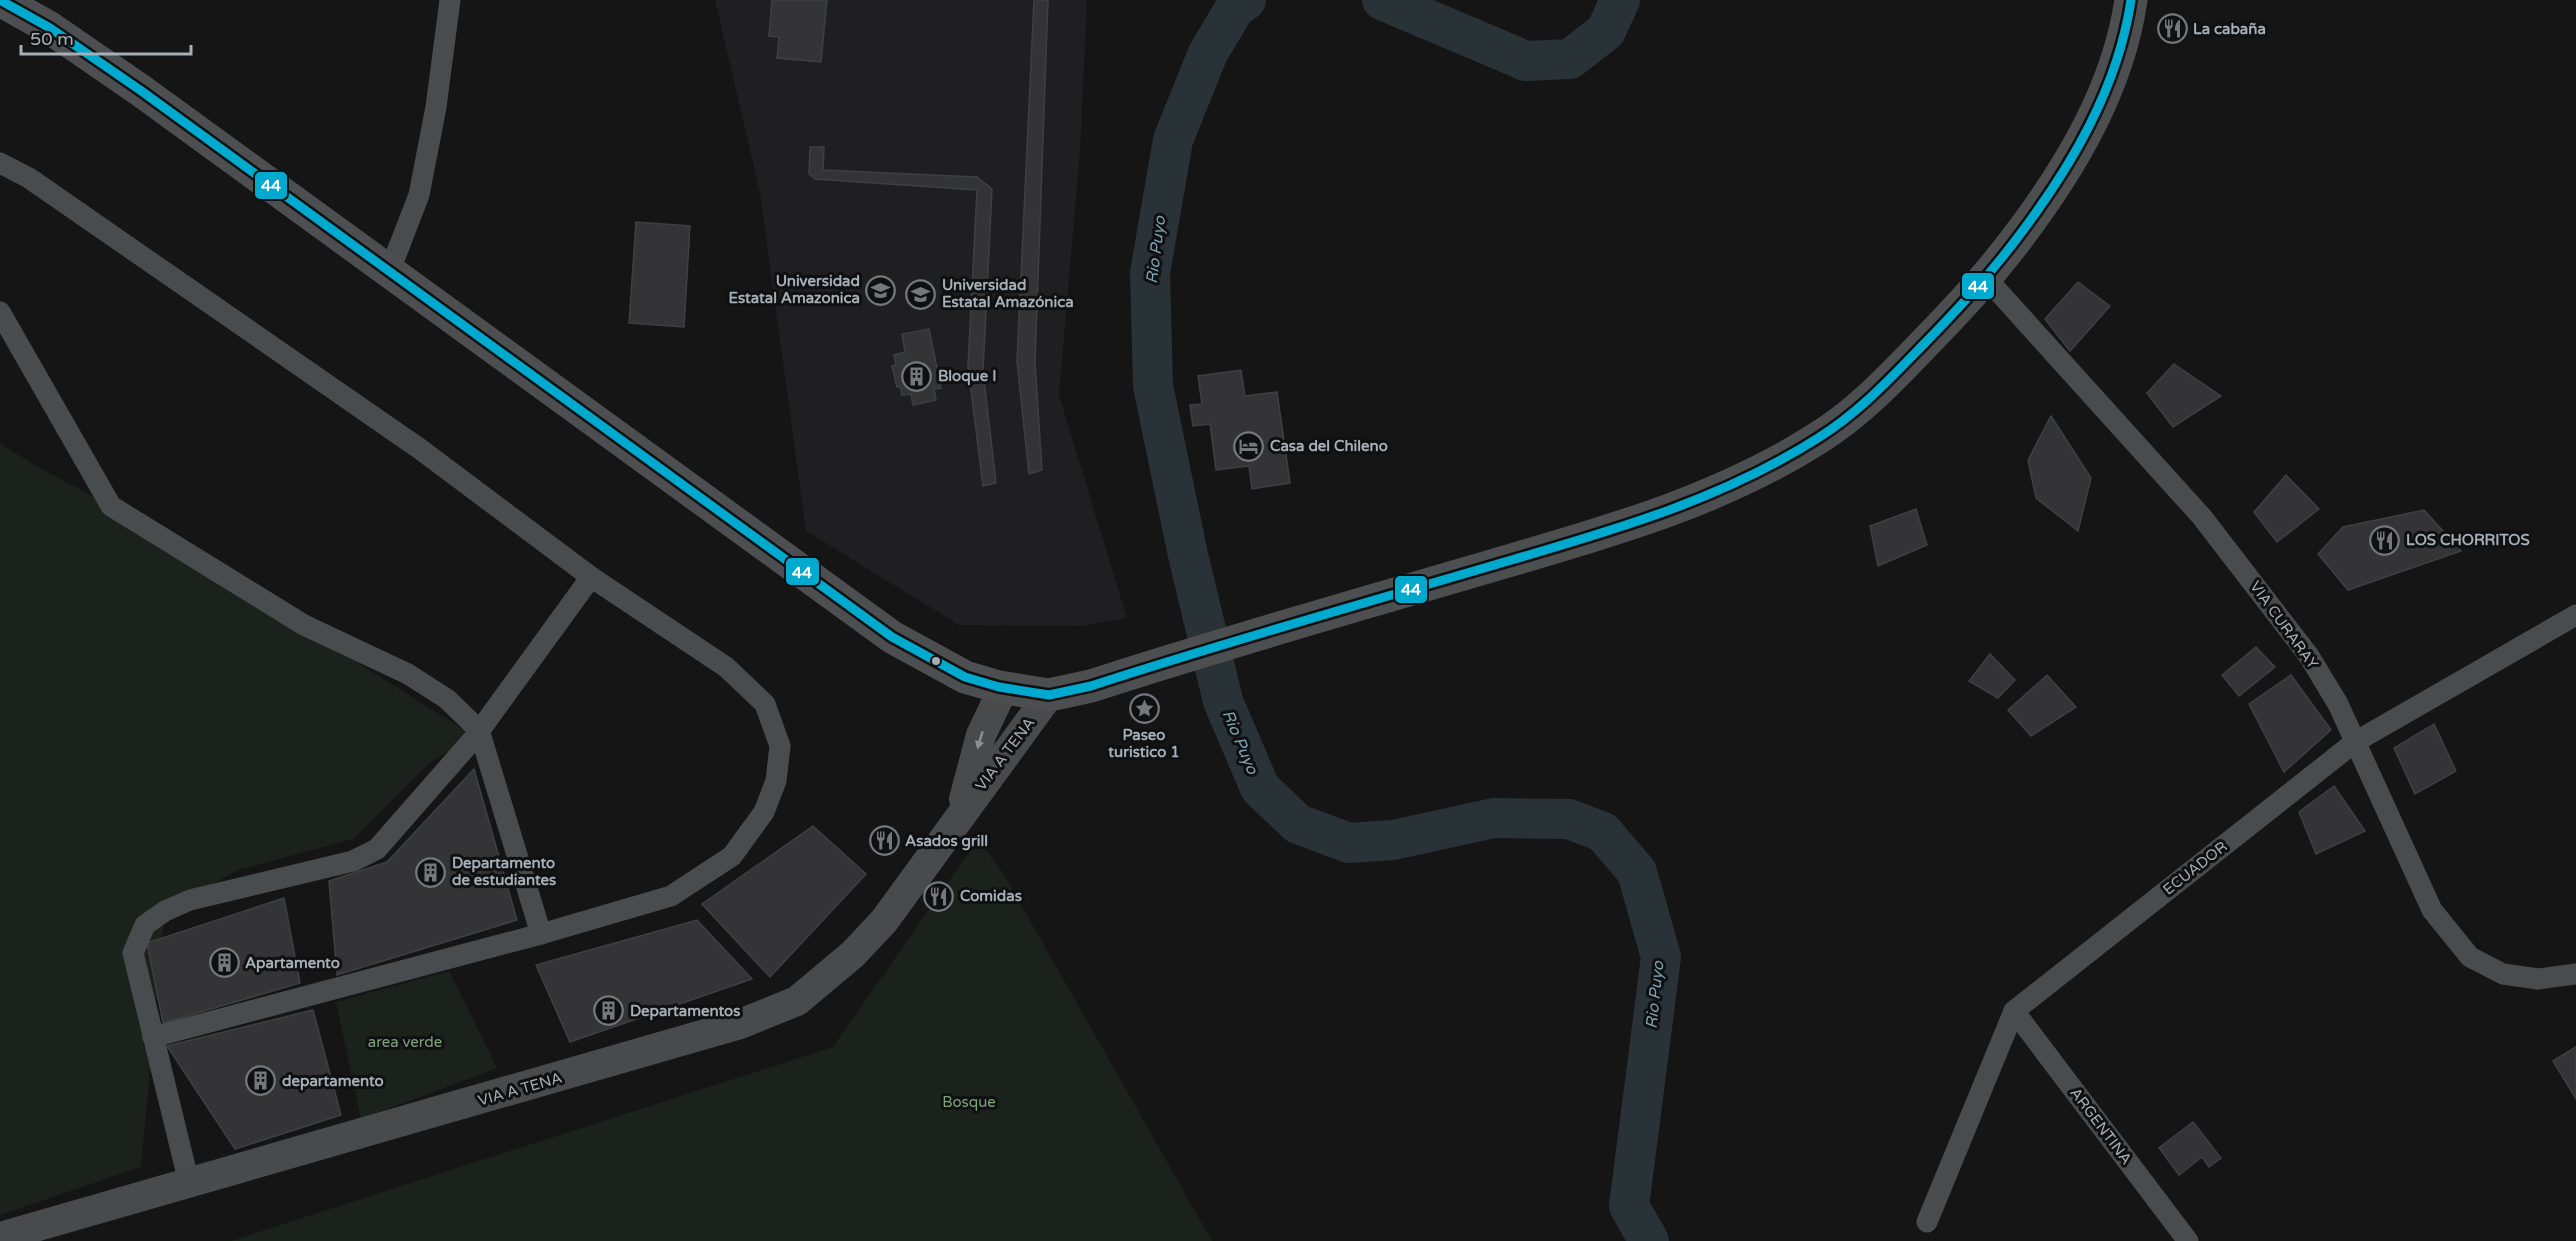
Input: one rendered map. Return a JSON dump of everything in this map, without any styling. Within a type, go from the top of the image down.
[{"type":"highway","points":[[0,0],[50,28],[132,84],[878,627],[957,673],[1004,687],[1049,695],[1091,686],[1639,522],[1768,466],[1817,439],[1849,417],[1877,393],[1987,279],[2054,189],[2101,103],[2127,29],[2131,0]]},
{"type":"main road","name":"VIA A TENA","points":[[961,814],[981,735],[1004,687]]},
{"type":"main road","name":"VIA A TENA","points":[[0,1237],[639,1054],[740,1024],[797,1001],[853,954],[884,921],[1049,695]]},
{"type":"street","points":[[390,270],[419,195],[436,108],[450,0]]},
{"type":"street","points":[[0,163],[29,178],[420,449],[591,577],[726,667],[765,704],[780,746],[776,781],[764,812],[732,856],[672,896],[541,934],[153,1037]]},
{"type":"street","name":"VIA CURARAY","points":[[1987,279],[2202,517],[2309,656],[2338,705],[2432,910],[2470,957],[2502,974],[2538,979],[2576,974]]},
{"type":"street","points":[[0,312],[111,506],[304,625],[408,674],[447,699],[479,730],[541,934]]},
{"type":"street","points":[[189,1183],[134,953],[145,925],[165,910],[189,900],[353,861],[377,849],[479,730],[591,577]]},
{"type":"street","name":"ECUADOR","points":[[1927,1222],[2014,1011],[2355,742],[2576,615]]},
{"type":"street","name":"ARGENTINA","points":[[2014,1011],[2188,1241]]},
{"type":"shaded area","name":"Universidad Estatal Amazónica","points":[[715,0],[1087,0],[1080,151],[1059,395],[1127,618],[1081,626],[959,625],[806,531],[760,193]]},
{"type":"green space","points":[[0,443],[34,465],[111,506],[475,737],[432,761],[353,839],[238,870],[165,911],[141,1167],[0,1215]]},
{"type":"green space","name":"Bosque","points":[[984,831],[983,846],[1003,873],[1212,1241],[231,1241],[833,1047]]},
{"type":"green space","name":"area verde","points":[[449,971],[497,1068],[361,1119],[336,1002]]},
{"type":"building","points":[[772,0],[827,0],[821,62],[777,58],[779,37],[769,36]]},
{"type":"building","points":[[1034,0],[1048,0],[1035,362],[1042,470],[1029,474],[1017,361]]},
{"type":"building","points":[[810,147],[824,147],[823,170],[977,177],[992,189],[983,371],[996,483],[983,486],[968,366],[977,190],[815,179],[809,174]]},
{"type":"building","points":[[636,222],[690,226],[684,327],[629,323]]},
{"type":"building","points":[[2078,282],[2110,306],[2070,351],[2045,319]]},
{"type":"building","name":"Bloque I","points":[[929,329],[941,388],[934,389],[936,400],[913,405],[911,394],[902,395],[900,386],[897,387],[892,366],[896,365],[894,355],[905,352],[902,334]]},
{"type":"building","points":[[2174,364],[2221,396],[2173,427],[2147,393]]},
{"type":"building","name":"Casa del Chileno","points":[[1241,370],[1245,396],[1277,392],[1290,483],[1252,489],[1249,466],[1216,470],[1210,424],[1193,426],[1190,405],[1202,404],[1198,376]]},
{"type":"building","points":[[2051,416],[2091,478],[2078,531],[2036,498],[2028,460]]},
{"type":"building","points":[[2286,475],[2319,509],[2277,542],[2254,512]]},
{"type":"building","points":[[1916,509],[1927,545],[1878,566],[1870,526]]},
{"type":"building","points":[[2424,510],[2461,551],[2348,590],[2318,554],[2343,527]]},
{"type":"building","points":[[2256,647],[2275,667],[2239,696],[2222,675]]},
{"type":"building","points":[[1990,654],[2015,680],[1998,698],[1969,681]]},
{"type":"building","points":[[2047,675],[2076,707],[2031,736],[2008,710]]},
{"type":"building","points":[[2291,675],[2331,730],[2284,772],[2249,704]]},
{"type":"building","points":[[2434,724],[2456,771],[2415,794],[2394,748]]},
{"type":"building","name":"Departamento de estudiantes","points":[[474,769],[517,920],[337,975],[329,881],[387,862]]},
{"type":"building","points":[[2334,786],[2365,831],[2316,854],[2299,812]]},
{"type":"building","points":[[813,826],[866,874],[770,977],[702,904]]},
{"type":"building","name":"Apartamento","points":[[284,898],[300,983],[163,1023],[147,943]]},
{"type":"building","name":"Departamentos","points":[[697,920],[752,979],[570,1042],[536,965]]},
{"type":"building","name":"departamento","points":[[313,1010],[341,1115],[235,1149],[167,1046]]},
{"type":"building","points":[[2576,1047],[2576,1099],[2553,1061]]},
{"type":"building","points":[[2193,1122],[2221,1158],[2209,1167],[2202,1157],[2179,1175],[2159,1148]]},
{"type":"waterway","name":"Rio Puyo","points":[[1246,0],[1235,8],[1208,53],[1173,140],[1150,273],[1153,386],[1188,555],[1223,701],[1260,788],[1298,824],[1349,843],[1393,840],[1494,818],[1569,819],[1603,832],[1637,872],[1661,957],[1629,1206],[1649,1241]]},
{"type":"waterway","name":"Rio Puyo","points":[[1382,0],[1526,61],[1570,59],[1606,31],[1620,0]]},
{"type":"transit line","name":"44","points":[[0,0],[50,28],[140,90],[892,637],[965,677],[999,687],[1049,695],[1091,686],[1241,639],[1618,528],[1659,514],[1741,480],[1780,461],[1818,438],[1873,395],[1935,333],[1995,266],[2038,210],[2074,154],[2104,95],[2125,33],[2131,0]]},
{"type":"place","name":"La cabaña","points":[[2172,29]]},
{"type":"place","name":"Universidad Estatal Amazonica","points":[[881,290]]},
{"type":"place","name":"Universidad Estatal Amazónica","points":[[921,294]]},
{"type":"place","name":"Bloque I","points":[[917,376]]},
{"type":"place","name":"Casa del Chileno","points":[[1249,446]]},
{"type":"place","name":"LOS CHORRITOS","points":[[2385,540]]},
{"type":"place","name":"Paseo turistico 1","points":[[1144,708]]},
{"type":"place","name":"Asados grill","points":[[884,841]]},
{"type":"place","name":"Departamento de estudiantes","points":[[431,872]]},
{"type":"place","name":"Comidas","points":[[939,896]]},
{"type":"place","name":"Apartamento","points":[[224,963]]},
{"type":"place","name":"Departamentos","points":[[609,1011]]},
{"type":"place","name":"departamento","points":[[261,1081]]}]
